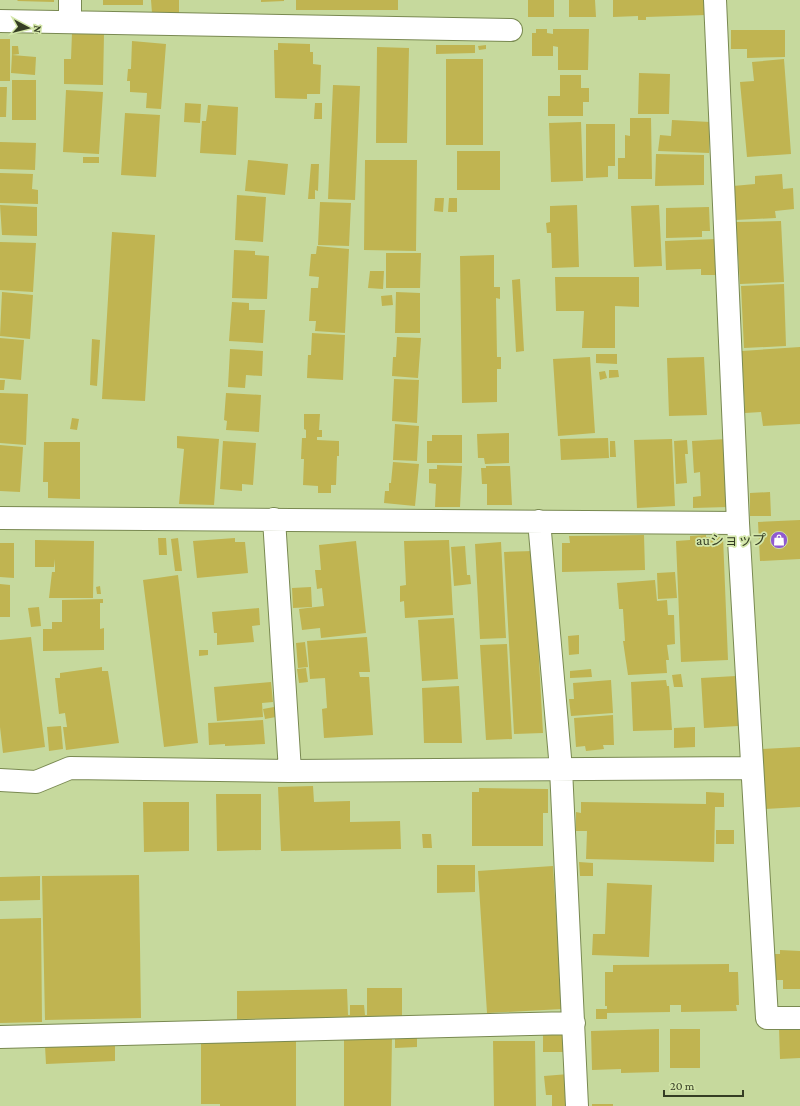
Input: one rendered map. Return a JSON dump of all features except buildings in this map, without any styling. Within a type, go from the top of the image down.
[{"type":"street","points":[[70,0],[70,22]]},
{"type":"street","points":[[715,0],[738,522],[767,1018],[800,1018]]},
{"type":"street","points":[[0,21],[511,30]]},
{"type":"street","points":[[0,518],[738,522]]},
{"type":"street","points":[[274,519],[290,771]]},
{"type":"street","points":[[539,521],[561,770],[577,1106]]},
{"type":"street","points":[[0,780],[36,782],[70,768],[290,771],[752,768]]},
{"type":"street","points":[[0,1037],[574,1023]]},
{"type":"place","name":"auショップ","points":[[779,540]]}]
